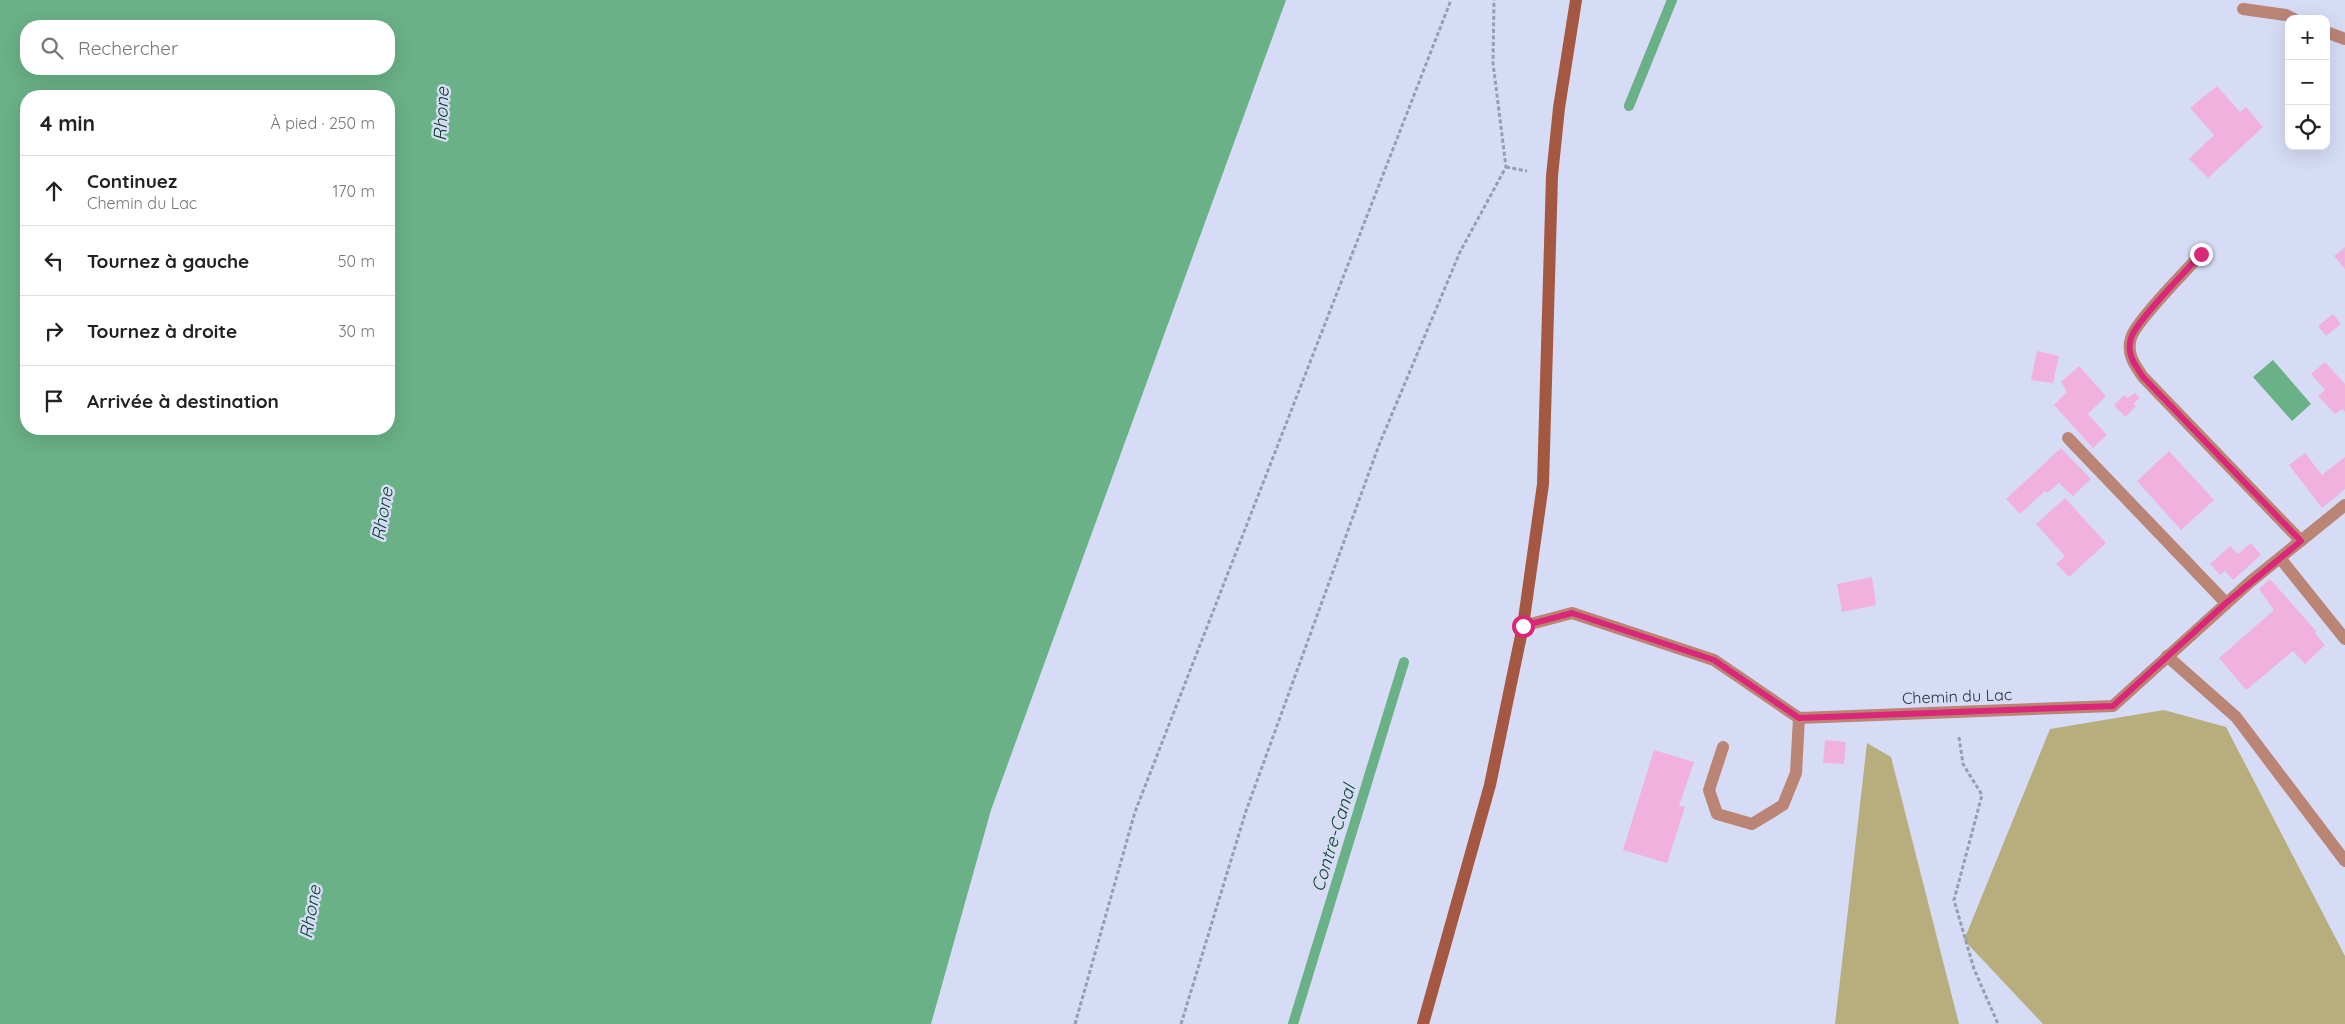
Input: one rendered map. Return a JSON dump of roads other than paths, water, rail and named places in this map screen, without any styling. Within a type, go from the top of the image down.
[{"type":"main road","points":[[1423,1024],[1490,786],[1523,626],[1543,484],[1552,176],[1559,108],[1576,0]]},
{"type":"street","points":[[2243,9],[2286,15]]},
{"type":"street","points":[[2330,34],[2345,40]]},
{"type":"street","points":[[2201,254],[2141,322],[2131,338],[2131,360],[2143,377],[2301,541]]},
{"type":"street","points":[[2068,438],[2226,603]]},
{"type":"street","name":"Chemin du Lac","points":[[1799,718],[2113,706],[2226,603],[2345,506]]},
{"type":"street","points":[[2280,558],[2345,639]]},
{"type":"street","points":[[1523,626],[1572,613],[1705,657],[1714,660],[1799,718],[1796,773],[1783,805],[1752,824],[1717,814],[1709,790],[1723,747]]},
{"type":"street","points":[[2167,656],[2236,717],[2345,861]]},
{"type":"water","name":"Rhone","points":[[0,0],[1286,0],[991,810],[931,1024],[0,1024]]},
{"type":"water","points":[[2273,360],[2311,404],[2292,421],[2253,377]]},
{"type":"waterway","name":"Contre-Canal","points":[[1629,106],[1672,0]]},
{"type":"waterway","name":"Contre-Canal","points":[[1293,1024],[1404,662]]}]
